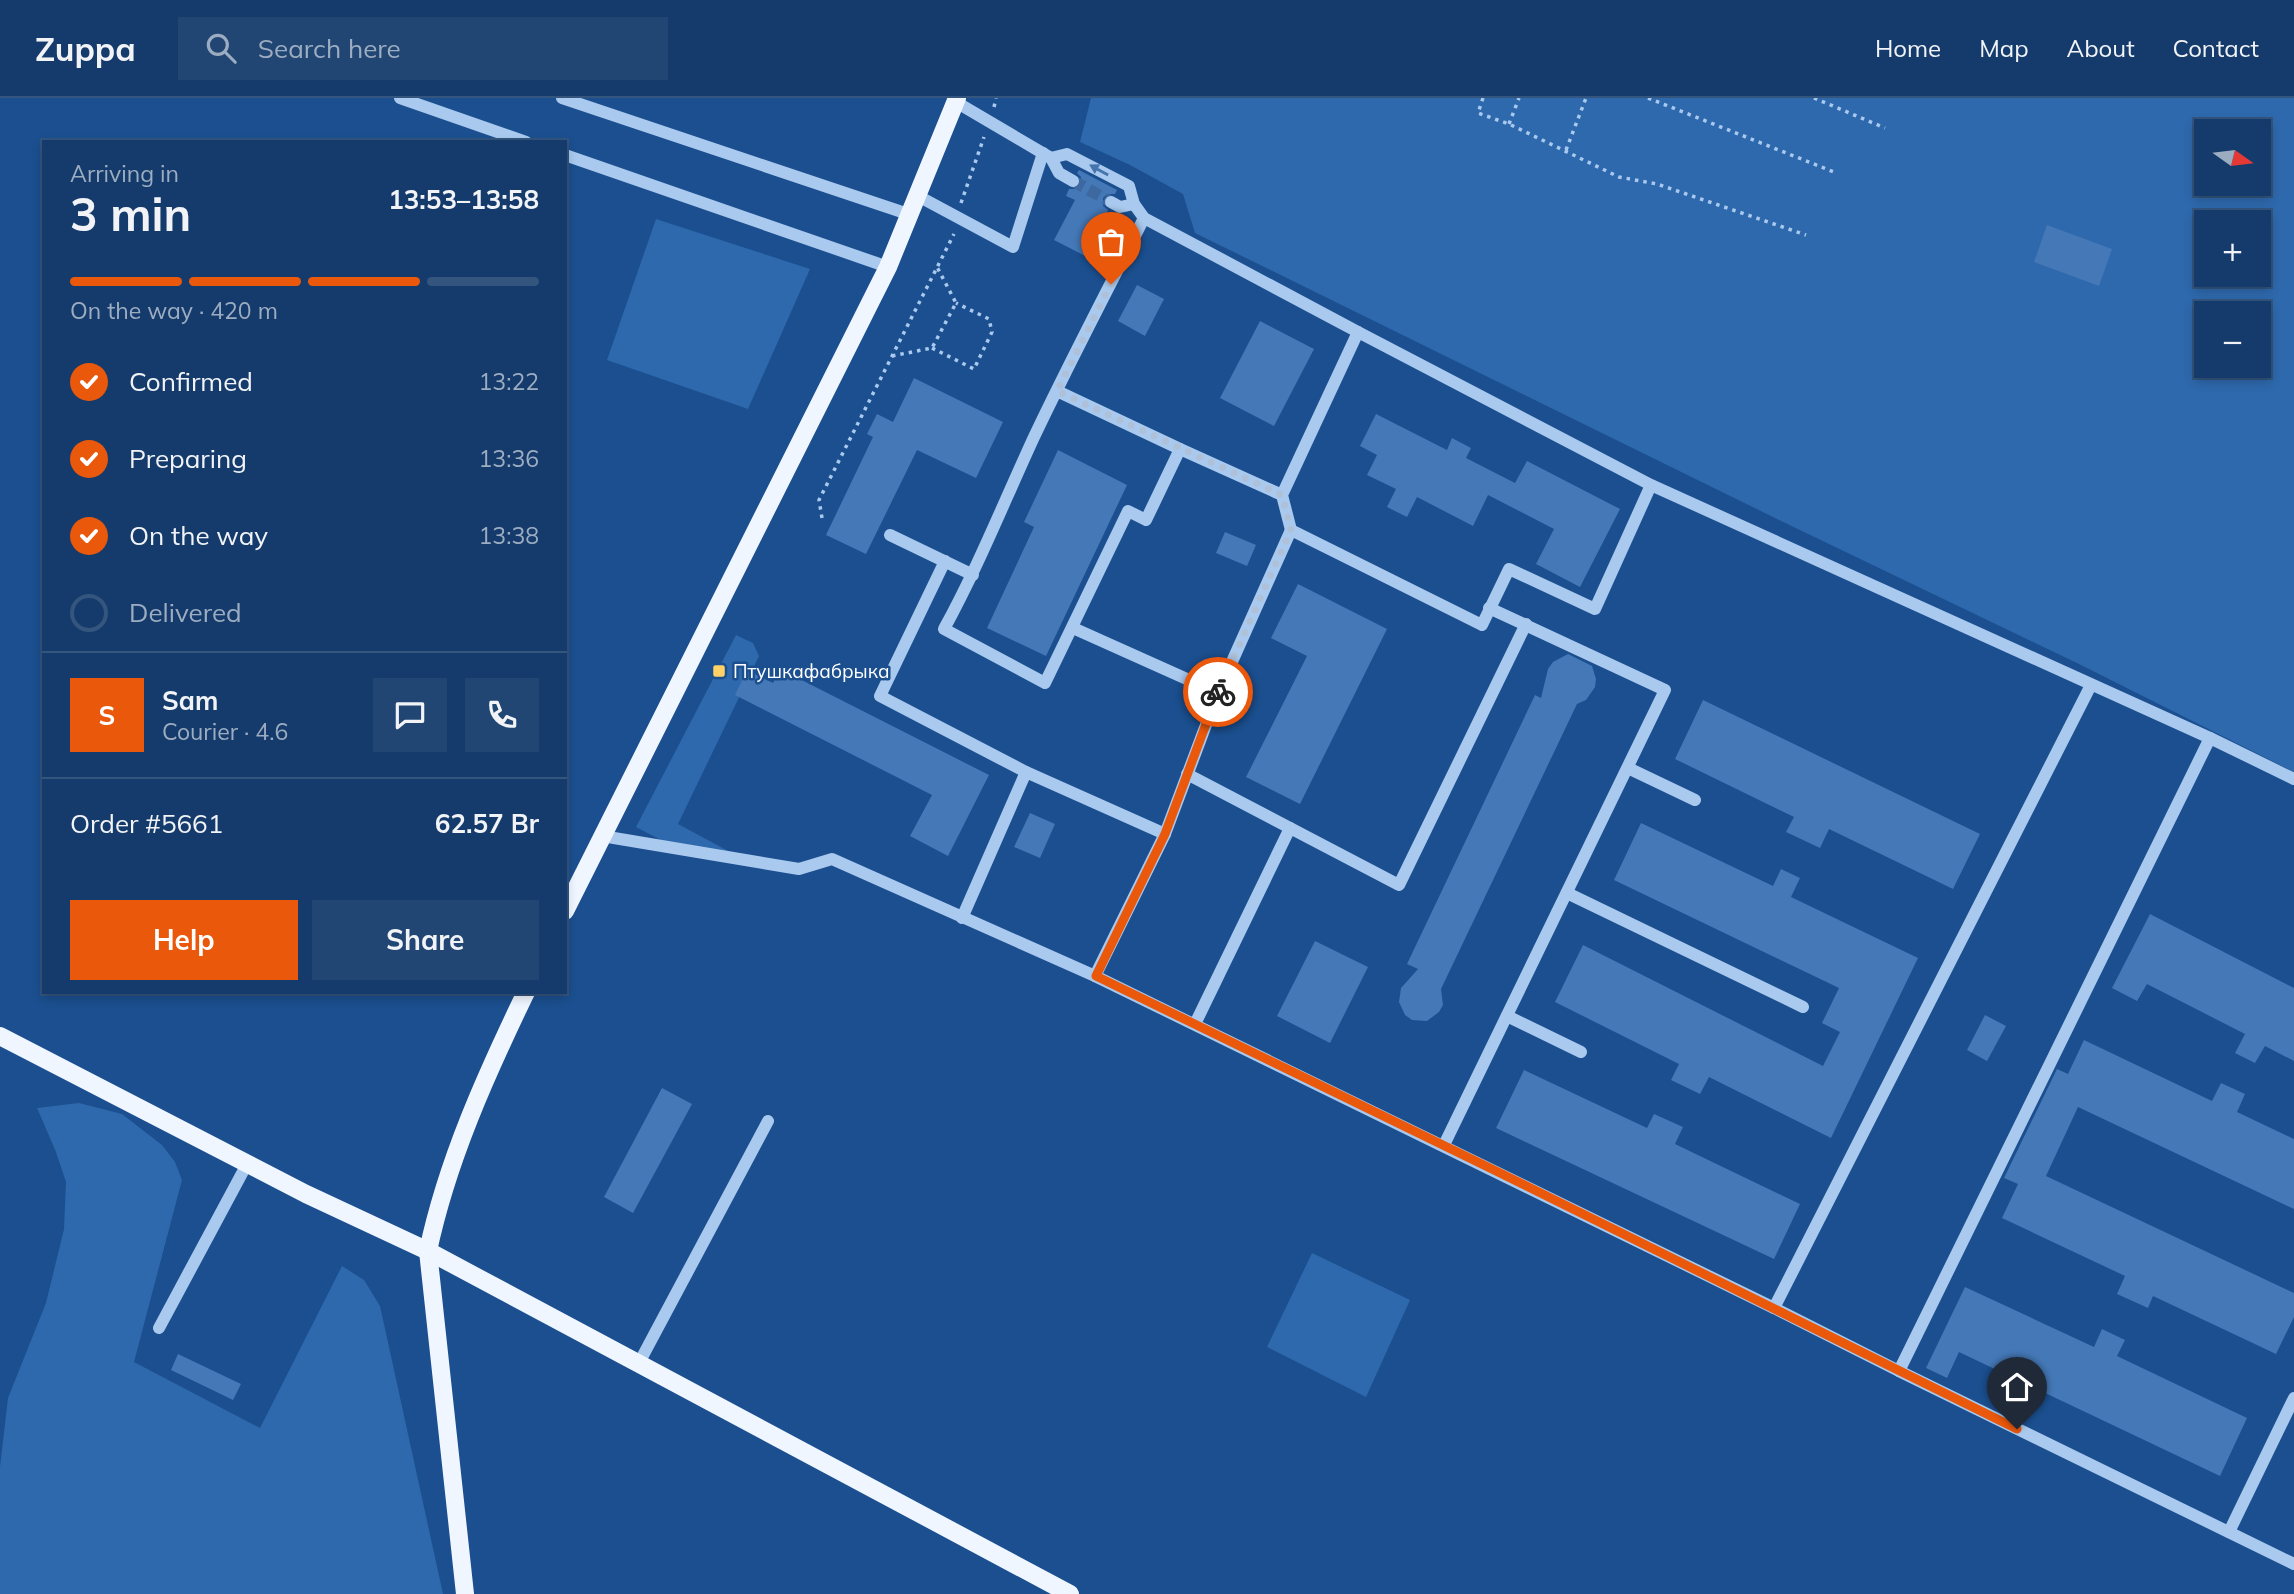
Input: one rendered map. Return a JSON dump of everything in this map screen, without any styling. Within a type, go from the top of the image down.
[{"type":"main road","points":[[567,907],[888,267],[957,100]]},
{"type":"main road","points":[[465,1594],[428,1251],[437,1208],[462,1139],[525,994]]},
{"type":"main road","points":[[0,1036],[306,1194],[428,1251],[1070,1594]]},
{"type":"street","points":[[400,98],[520,140]]},
{"type":"street","points":[[562,98],[911,215]]},
{"type":"street","points":[[957,100],[1047,155],[1059,173],[1073,181]]},
{"type":"street","points":[[1047,155],[1067,154],[1078,158],[1129,186],[1134,204],[1144,219],[1651,485],[2210,738],[2294,779]]},
{"type":"street","points":[[918,197],[1013,247],[1047,155]]},
{"type":"street","points":[[567,156],[888,267]]},
{"type":"street","points":[[1111,202],[1120,207],[1134,204]]},
{"type":"street","points":[[1144,219],[1057,391],[973,575],[944,629],[1045,683],[1128,512],[1146,520],[1180,449]]},
{"type":"street","points":[[1096,976],[1165,834],[1218,692],[1291,530],[1282,495],[1358,332]]},
{"type":"street","points":[[1057,391],[1282,495]]},
{"type":"street","points":[[1291,530],[1482,625],[1509,569],[1595,608],[1651,485]]},
{"type":"street","points":[[890,535],[973,575]]},
{"type":"street","points":[[945,561],[880,696],[1026,772],[1165,834]]},
{"type":"street","points":[[1444,1146],[1665,690],[1489,608]]},
{"type":"street","points":[[1187,775],[1399,886],[1526,624]]},
{"type":"street","points":[[1073,628],[1218,692]]},
{"type":"street","points":[[1774,1308],[2091,685]]},
{"type":"street","points":[[1899,1371],[2210,738]]},
{"type":"street","points":[[1628,768],[1695,800]]},
{"type":"street","points":[[962,918],[1026,772]]},
{"type":"street","points":[[1195,1024],[1290,828]]},
{"type":"street","points":[[602,836],[799,869],[832,859],[1096,976],[2294,1564]]},
{"type":"street","points":[[1567,893],[1803,1007]]},
{"type":"street","points":[[1507,1016],[1581,1052]]},
{"type":"street","points":[[639,1363],[768,1121]]},
{"type":"street","points":[[159,1328],[247,1164]]},
{"type":"street","points":[[2229,1532],[2294,1398]]},
{"type":"path","points":[[822,518],[819,499],[953,235],[956,218],[996,98]]},
{"type":"path","points":[[1483,98],[1478,113],[1509,124],[1619,177],[1657,184],[1806,236]]},
{"type":"path","points":[[1509,124],[1519,98]]},
{"type":"path","points":[[1566,150],[1586,98]]},
{"type":"path","points":[[1648,98],[1834,172]]},
{"type":"path","points":[[1814,98],[1885,128]]},
{"type":"path","points":[[892,356],[932,348],[974,369],[992,332],[989,319],[956,303],[937,267]]},
{"type":"path","points":[[932,348],[956,303]]},
{"type":"shaded area","points":[[1091,98],[2294,98],[2294,772],[2081,665],[1195,233],[1183,194],[1080,142]]},
{"type":"shaded area","points":[[656,219],[810,269],[748,409],[607,360]]},
{"type":"shaded area","points":[[736,635],[753,643],[759,656],[678,824],[745,860],[676,848],[636,827]]},
{"type":"shaded area","points":[[79,1103],[122,1114],[162,1145],[175,1162],[182,1180],[134,1362],[260,1428],[342,1266],[364,1280],[380,1306],[443,1594],[0,1594],[0,1467],[8,1398],[46,1303],[64,1229],[66,1182],[37,1108]]},
{"type":"shaded area","points":[[1312,1253],[1410,1300],[1366,1397],[1267,1347]]},
{"type":"building","points":[[1079,170],[1117,190],[1115,194],[1107,194],[1103,198],[1103,206],[1108,210],[1096,235],[1108,242],[1097,262],[1054,240],[1075,200],[1066,196],[1069,189],[1077,189],[1081,185],[1081,177],[1077,173]]},
{"type":"building","points":[[2047,225],[2112,249],[2099,286],[2034,262]]},
{"type":"building","points":[[1137,285],[1164,299],[1145,336],[1118,321]]},
{"type":"building","points":[[1260,321],[1314,349],[1274,426],[1220,398]]},
{"type":"building","points":[[914,378],[1003,422],[976,478],[917,450],[866,554],[826,535],[873,437],[867,434],[877,414],[893,422]]},
{"type":"building","points":[[1376,414],[1447,450],[1452,438],[1471,448],[1466,458],[1515,483],[1527,461],[1620,509],[1580,587],[1536,564],[1554,529],[1488,495],[1473,526],[1417,497],[1407,517],[1387,507],[1396,489],[1367,475],[1377,455],[1360,446]]},
{"type":"building","points":[[1058,450],[1127,485],[1046,656],[987,628],[1034,527],[1024,522]]},
{"type":"building","points":[[1225,532],[1256,545],[1247,566],[1216,553]]},
{"type":"building","points":[[1298,584],[1387,629],[1300,804],[1246,777],[1307,656],[1271,638]]},
{"type":"building","points":[[1568,654],[1592,666],[1596,679],[1595,687],[1586,700],[1577,704],[1441,989],[1443,1005],[1439,1012],[1427,1021],[1412,1020],[1405,1015],[1399,1002],[1401,988],[1418,969],[1407,964],[1535,695],[1541,698],[1548,669],[1553,662]]},
{"type":"building","points":[[780,669],[989,775],[948,856],[910,836],[932,795],[735,695],[747,670],[773,683]]},
{"type":"building","points":[[1703,700],[1980,834],[1953,889],[1829,829],[1820,848],[1786,832],[1794,817],[1675,759]]},
{"type":"building","points":[[1030,813],[1055,824],[1040,858],[1014,847]]},
{"type":"building","points":[[1641,823],[1773,886],[1781,869],[1800,878],[1791,897],[1918,958],[1831,1138],[1709,1077],[1700,1094],[1671,1080],[1679,1064],[1555,1002],[1583,945],[1823,1066],[1840,1032],[1822,1023],[1839,988],[1614,880]]},
{"type":"building","points":[[2150,914],[2294,988],[2294,1061],[2265,1046],[2255,1063],[2235,1053],[2245,1034],[2147,984],[2137,1001],[2112,988]]},
{"type":"building","points":[[1315,941],[1368,967],[1330,1043],[1277,1016]]},
{"type":"building","points":[[1985,1015],[2006,1026],[1987,1061],[1967,1050]]},
{"type":"building","points":[[2084,1040],[2212,1101],[2221,1083],[2245,1094],[2237,1112],[2294,1139],[2294,1209],[2078,1107],[2046,1176],[2294,1293],[2294,1317],[2276,1354],[2153,1296],[2148,1308],[2117,1294],[2125,1276],[2002,1218],[2018,1184],[2004,1178],[2057,1069],[2068,1074]]},
{"type":"building","points":[[1524,1070],[1647,1128],[1654,1114],[1683,1127],[1675,1144],[1800,1204],[1774,1259],[1496,1128]]},
{"type":"building","points":[[662,1088],[692,1104],[633,1213],[604,1197]]},
{"type":"building","points":[[1965,1287],[2094,1347],[2102,1329],[2125,1340],[2117,1356],[2247,1418],[2220,1476],[1959,1352],[1947,1378],[1926,1368]]},
{"type":"building","points":[[178,1354],[241,1384],[233,1400],[171,1370]]},
{"type":"tunnel","points":[[1073,181],[1111,202]]},
{"type":"way so far","points":[[1111,284],[1057,391],[1282,495],[1291,530],[1218,692]]},
{"type":"place","name":"Птушкафабрыка","points":[[719,671]]},
{"type":"route","points":[[1218,692],[1165,834],[1096,976],[2017,1429]]}]
